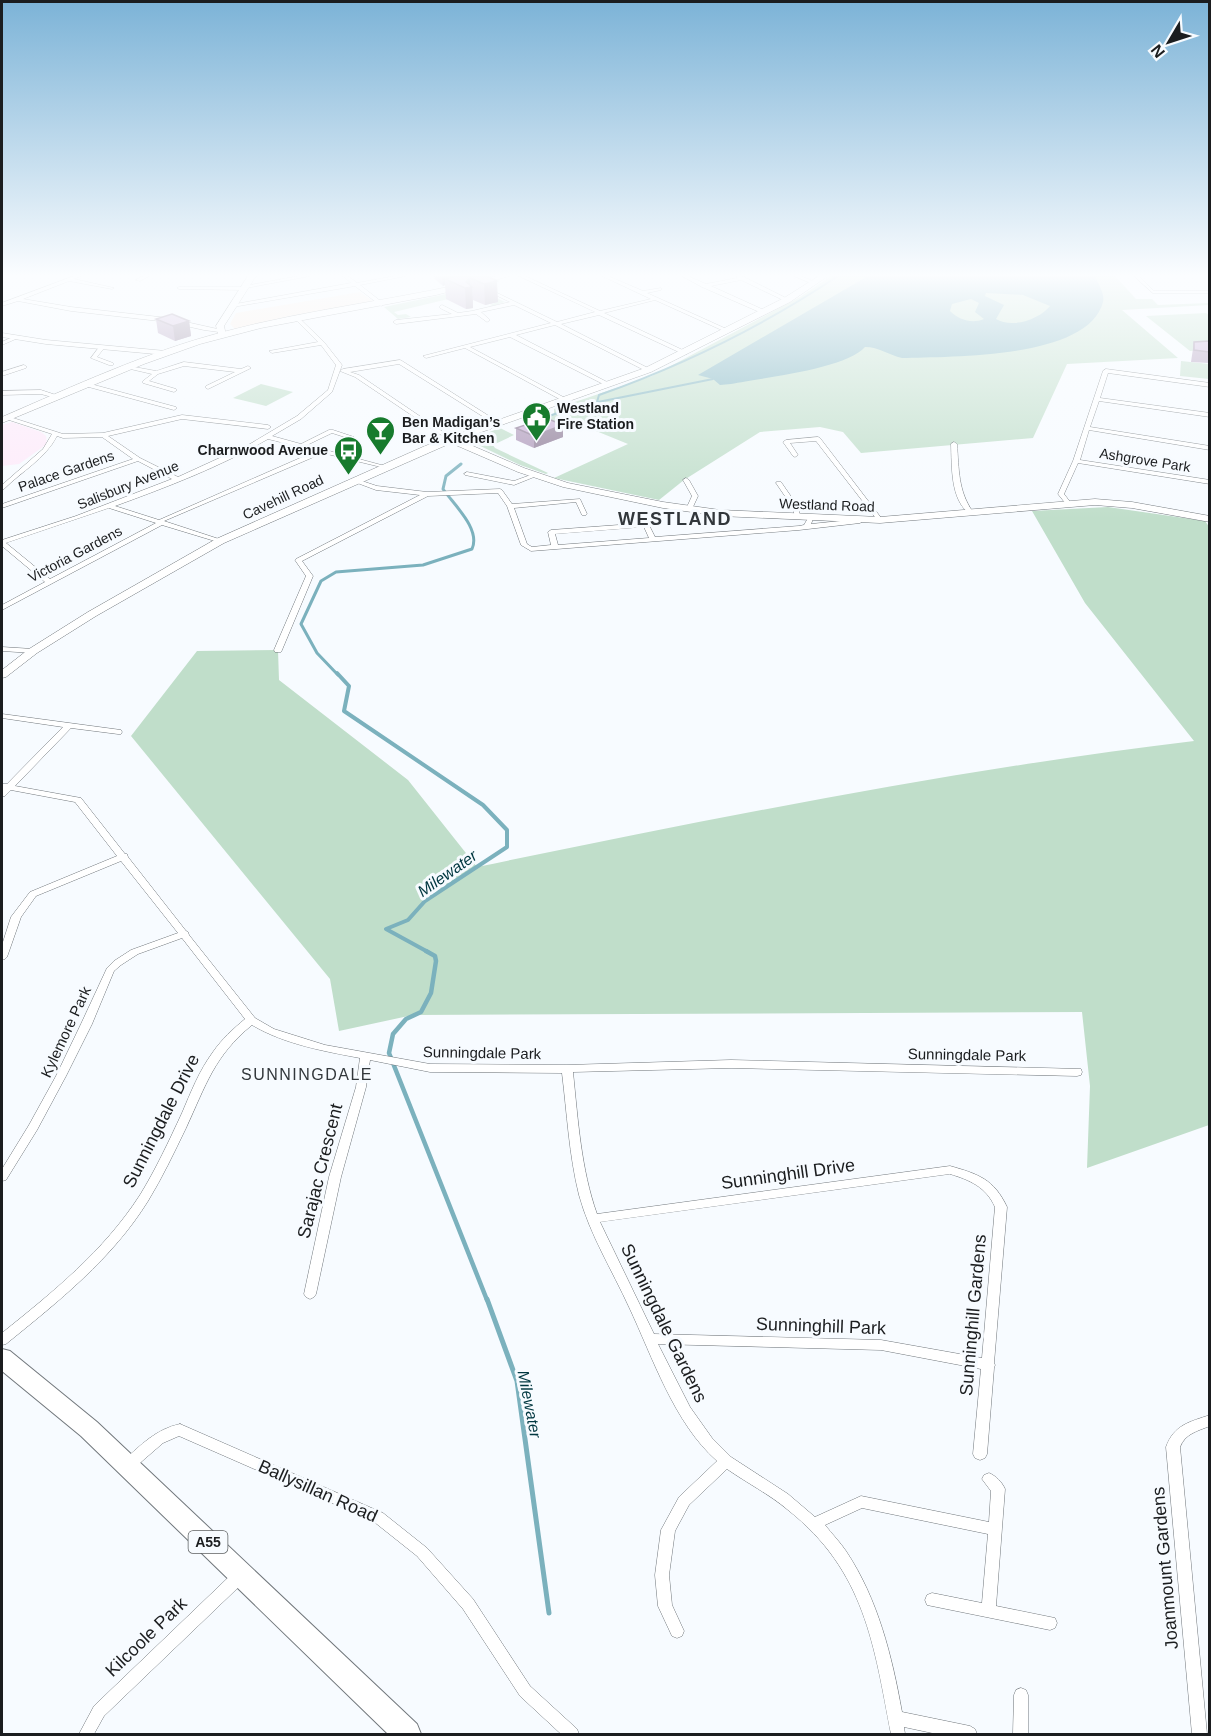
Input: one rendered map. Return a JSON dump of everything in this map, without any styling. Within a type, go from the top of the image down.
[{"type":"highway","name":"A55","points":[[2,1358],[89,1428],[407,1734]]},
{"type":"main road","points":[[5,419],[156,357]]},
{"type":"street","points":[[95,357],[111,364]]},
{"type":"street","points":[[333,357],[343,370],[453,440]]},
{"type":"street","points":[[486,357],[565,399]]},
{"type":"street","points":[[554,357],[607,384]]},
{"type":"street","points":[[623,357],[648,370]]},
{"type":"street","name":"Cavehill Road","points":[[2,675],[33,651],[92,614],[220,541],[383,467],[678,357]]},
{"type":"street","points":[[343,370],[400,362],[496,423]]},
{"type":"street","points":[[174,390],[145,382],[156,373],[184,364],[245,370],[208,387]]},
{"type":"street","points":[[129,368],[156,373]]},
{"type":"street","points":[[2,374],[21,370]]},
{"type":"street","name":"Salisbury Avenue","points":[[2,543],[57,526],[177,479],[269,437],[318,405],[335,386],[343,370]]},
{"type":"street","points":[[1068,503],[1061,495],[1076,461],[1108,371],[1209,385]]},
{"type":"street","points":[[87,385],[174,408]]},
{"type":"street","points":[[2,393],[41,393],[59,397]]},
{"type":"street","points":[[1097,399],[1209,415]]},
{"type":"street","points":[[5,419],[55,435],[103,435],[182,417],[268,427]]},
{"type":"street","points":[[1087,428],[1209,448]]},
{"type":"street","points":[[303,445],[332,431],[351,437]]},
{"type":"street","points":[[2,488],[5,480],[45,453],[55,435]]},
{"type":"street","points":[[103,435],[138,459],[177,479]]},
{"type":"street","points":[[269,437],[383,467]]},
{"type":"street","name":"Westland Road","points":[[453,440],[536,475],[583,489],[689,509],[798,518],[809,522],[880,520],[1068,503],[1113,502],[1209,519]]},
{"type":"street","points":[[795,455],[786,442],[818,440],[880,520]]},
{"type":"street","points":[[954,444],[957,489],[960,499],[970,512]]},
{"type":"street","name":"Victoria Gardens","points":[[2,608],[48,581],[161,522],[322,451]]},
{"type":"street","name":"Palace Gardens","points":[[2,506],[138,459]]},
{"type":"street","name":"Ashgrove Park","points":[[1076,461],[1209,482]]},
{"type":"street","points":[[467,474],[514,483],[536,475]]},
{"type":"street","points":[[354,480],[376,488],[427,494],[500,491],[510,506],[526,548],[653,539],[809,522]]},
{"type":"street","points":[[686,480],[695,496],[689,509]]},
{"type":"street","points":[[779,483],[796,508],[798,518]]},
{"type":"street","points":[[278,651],[310,576],[298,560],[427,494]]},
{"type":"street","points":[[510,506],[578,501],[584,514]]},
{"type":"street","points":[[108,506],[220,541]]},
{"type":"street","points":[[555,547],[551,532],[646,525],[653,539]]},
{"type":"street","points":[[2,543],[48,581]]},
{"type":"street","points":[[2,649],[33,651]]},
{"type":"street","points":[[2,716],[118,732]]},
{"type":"street","points":[[4,789],[69,725]]},
{"type":"street","name":"Sunningdale Park","points":[[4,789],[78,800],[251,1020],[291,1038],[365,1057],[430,1068],[567,1069],[731,1064],[1077,1072]]},
{"type":"street","points":[[2,957],[16,917],[33,894],[61,880],[124,856]]},
{"type":"street","name":"Kylemore Park","points":[[2,1177],[63,1076],[110,970],[118,960],[138,950],[185,934]]},
{"type":"street","name":"Sunningdale Drive","points":[[2,1340],[87,1270],[128,1221],[166,1157],[209,1062],[229,1038],[251,1020]]},
{"type":"street","name":"Sarajac Crescent","points":[[310,1294],[335,1177],[361,1087],[365,1057]]},
{"type":"street","name":"Sunningdale Gardens","points":[[567,1069],[588,1206],[669,1382],[694,1425],[726,1461],[757,1479],[816,1523],[846,1562],[867,1602],[882,1643],[898,1734]]},
{"type":"street","name":"Sunninghill Drive","points":[[593,1219],[950,1170],[986,1183]]},
{"type":"street","name":"Sunninghill Gardens","points":[[980,1454],[1001,1207],[996,1194],[986,1183]]},
{"type":"street","name":"Sunninghill Park","points":[[650,1339],[880,1345],[989,1365]]},
{"type":"street","name":"Joanmount Gardens","points":[[1199,1734],[1173,1447],[1175,1438],[1182,1431],[1209,1420]]},
{"type":"street","name":"Ballysillan Road","points":[[128,1465],[163,1436],[171,1431],[180,1430],[378,1517],[422,1552],[468,1604],[525,1692],[572,1734]]},
{"type":"street","points":[[677,1631],[665,1606],[662,1575],[669,1530],[684,1501],[726,1461]]},
{"type":"street","points":[[989,1479],[998,1490],[993,1529],[989,1609]]},
{"type":"street","points":[[816,1523],[861,1502],[993,1529]]},
{"type":"street","name":"Kilcoole Park","points":[[86,1734],[99,1711],[228,1584],[242,1575]]},
{"type":"street","points":[[932,1600],[989,1609],[1050,1623]]},
{"type":"street","points":[[1021,1695],[1021,1734]]},
{"type":"street","points":[[895,1718],[970,1734]]},
{"type":"shaded area","points":[[12,422],[41,432],[46,436],[47,444],[19,464],[2,466],[2,425]]},
{"type":"green space","points":[[688,357],[1178,358],[1067,364],[1033,438],[861,453],[843,432],[820,427],[760,432],[684,480],[659,500],[554,478],[628,444],[574,422],[557,428],[535,419],[554,414],[554,409],[652,376]]},
{"type":"green space","points":[[1181,361],[1209,364],[1209,379],[1180,376]]},
{"type":"green space","points":[[261,384],[293,392],[266,406],[233,398]]},
{"type":"green space","points":[[500,428],[514,435],[493,445],[495,448],[548,473],[520,465],[468,440]]},
{"type":"green space","points":[[1108,507],[1205,521],[1210,528],[1209,1125],[1087,1168],[1090,1086],[1082,1012],[413,1015],[339,1031],[330,979],[131,736],[197,651],[278,650],[279,680],[408,780],[477,867],[834,796],[1014,766],[1194,741],[1085,603],[1032,511]]},
{"type":"water","points":[[729,357],[850,357],[822,367],[731,384],[720,385],[713,379],[698,375]]},
{"type":"water","points":[[899,357],[950,357],[902,358]]},
{"type":"building","points":[[546,418],[563,425],[534,436],[516,428]]},
{"type":"waterway","name":"Milewater","points":[[597,402],[599,395],[692,357]]},
{"type":"waterway","points":[[549,416],[578,406],[713,379]]},
{"type":"waterway","name":"Milewater","points":[[338,675],[317,653],[301,624],[321,581],[336,572],[423,565],[472,549],[474,541],[470,525],[443,489],[446,476],[461,464]]},
{"type":"waterway","name":"Milewater","points":[[337,673],[349,686],[344,711],[483,805],[507,830],[507,847],[425,901],[408,920],[386,929],[428,952]]},
{"type":"waterway","name":"Milewater","points":[[426,951],[435,956],[436,961],[431,993],[421,1012],[406,1019],[393,1034],[389,1053],[487,1300]]},
{"type":"waterway","name":"Milewater","points":[[487,1299],[517,1381],[549,1613]]},
{"type":"place","name":"Westland Fire Station","points":[[536,442]]},
{"type":"place","name":"Ben Madigan’s Bar & Kitchen","points":[[381,456]]},
{"type":"place","name":"Charnwood Avenue","points":[[349,476]]},
{"type":"district","name":"WESTLAND","points":[[675,519]]},
{"type":"district","name":"SUNNINGDALE","points":[[307,1074]]}]
